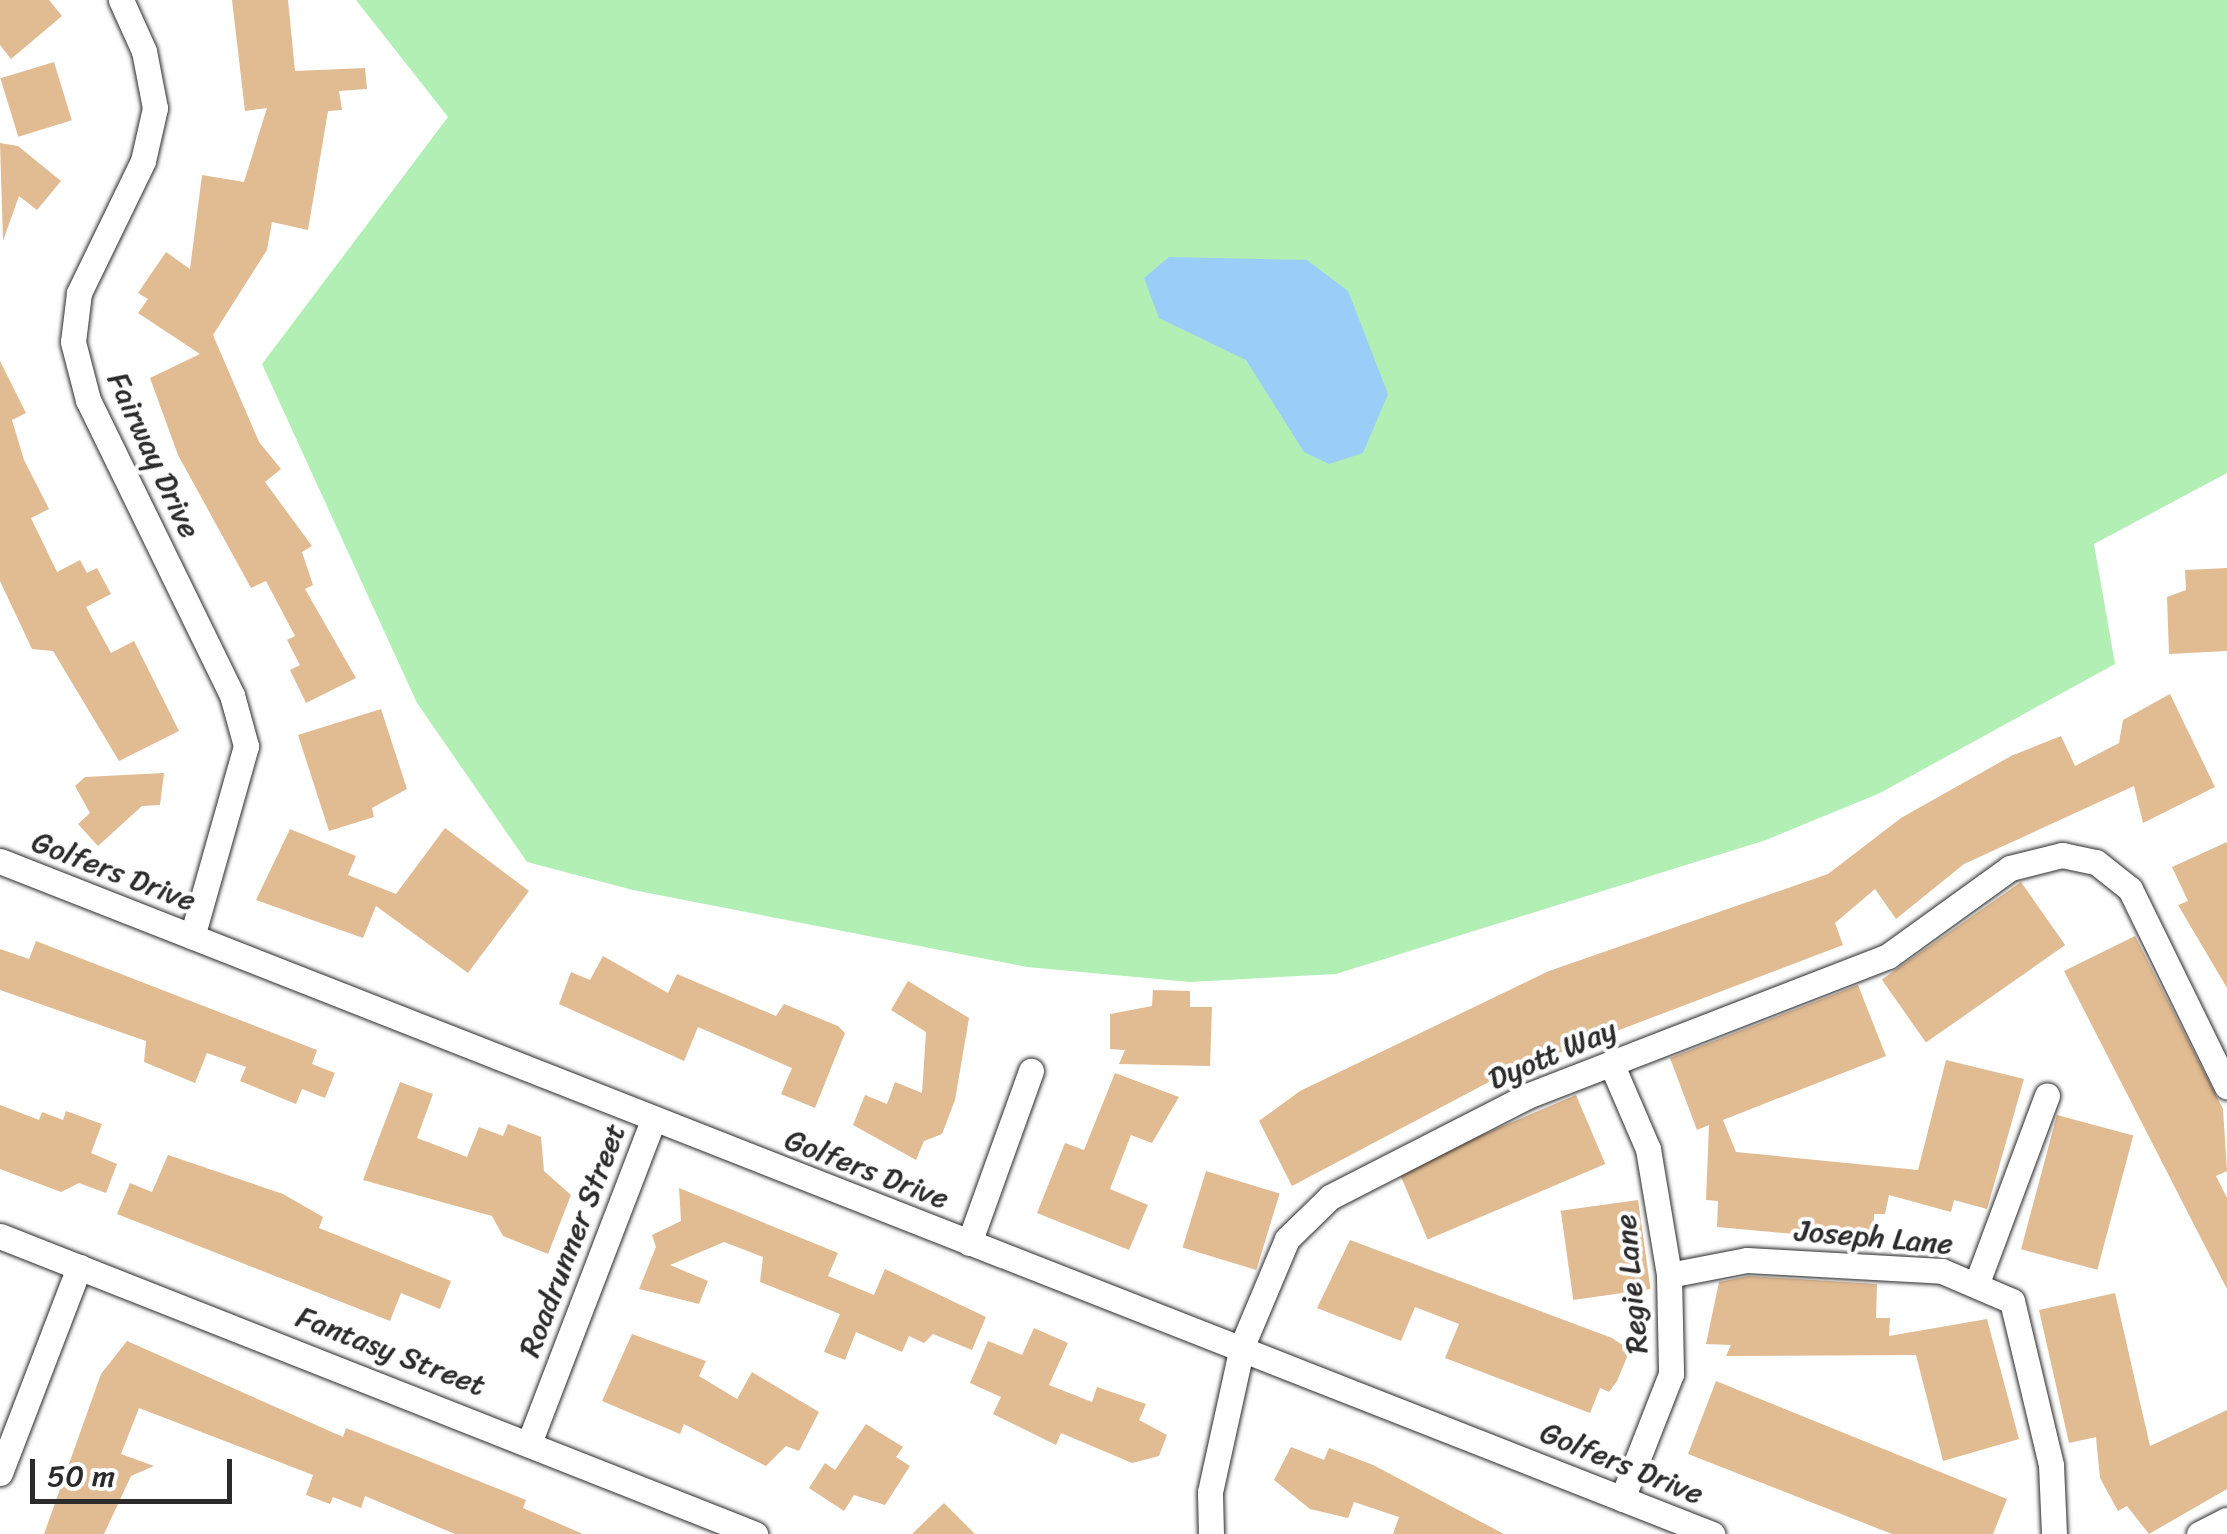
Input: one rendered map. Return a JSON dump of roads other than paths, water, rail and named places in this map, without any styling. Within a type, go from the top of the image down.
[{"type":"street","name":"Fairway Drive","points":[[120,0],[144,50],[155,108],[143,160],[79,293],[74,342],[88,400],[232,695],[246,746],[192,937]]},
{"type":"street","name":"Dyott Way","points":[[1211,1534],[1210,1492],[1242,1346],[1287,1239],[1330,1198],[1611,1063],[1888,956],[2010,868],[2062,856],[2096,862],[2130,889],[2227,1087]]},
{"type":"street","name":"Golfers Drive","points":[[0,861],[653,1120],[1242,1346],[1712,1534]]},
{"type":"street","name":"Regie Lane","points":[[1611,1063],[1648,1149],[1669,1276],[1670,1374],[1622,1499]]},
{"type":"street","points":[[969,1243],[1030,1071]]},
{"type":"street","points":[[1978,1280],[2046,1095]]},
{"type":"street","name":"Roadrunner Street","points":[[530,1438],[653,1120]]},
{"type":"street","name":"Fantasy Street","points":[[0,1236],[530,1438],[755,1534]]},
{"type":"street","name":"Joseph Lane","points":[[1669,1276],[1747,1260],[1978,1280],[2012,1300],[2051,1465],[2054,1534]]},
{"type":"street","points":[[0,1473],[80,1268]]},
{"type":"street","points":[[2198,1534],[2227,1520]]},
{"type":"water","points":[[1169,257],[1307,260],[1348,291],[1388,394],[1363,453],[1329,464],[1304,452],[1246,360],[1159,318],[1144,278]]}]
